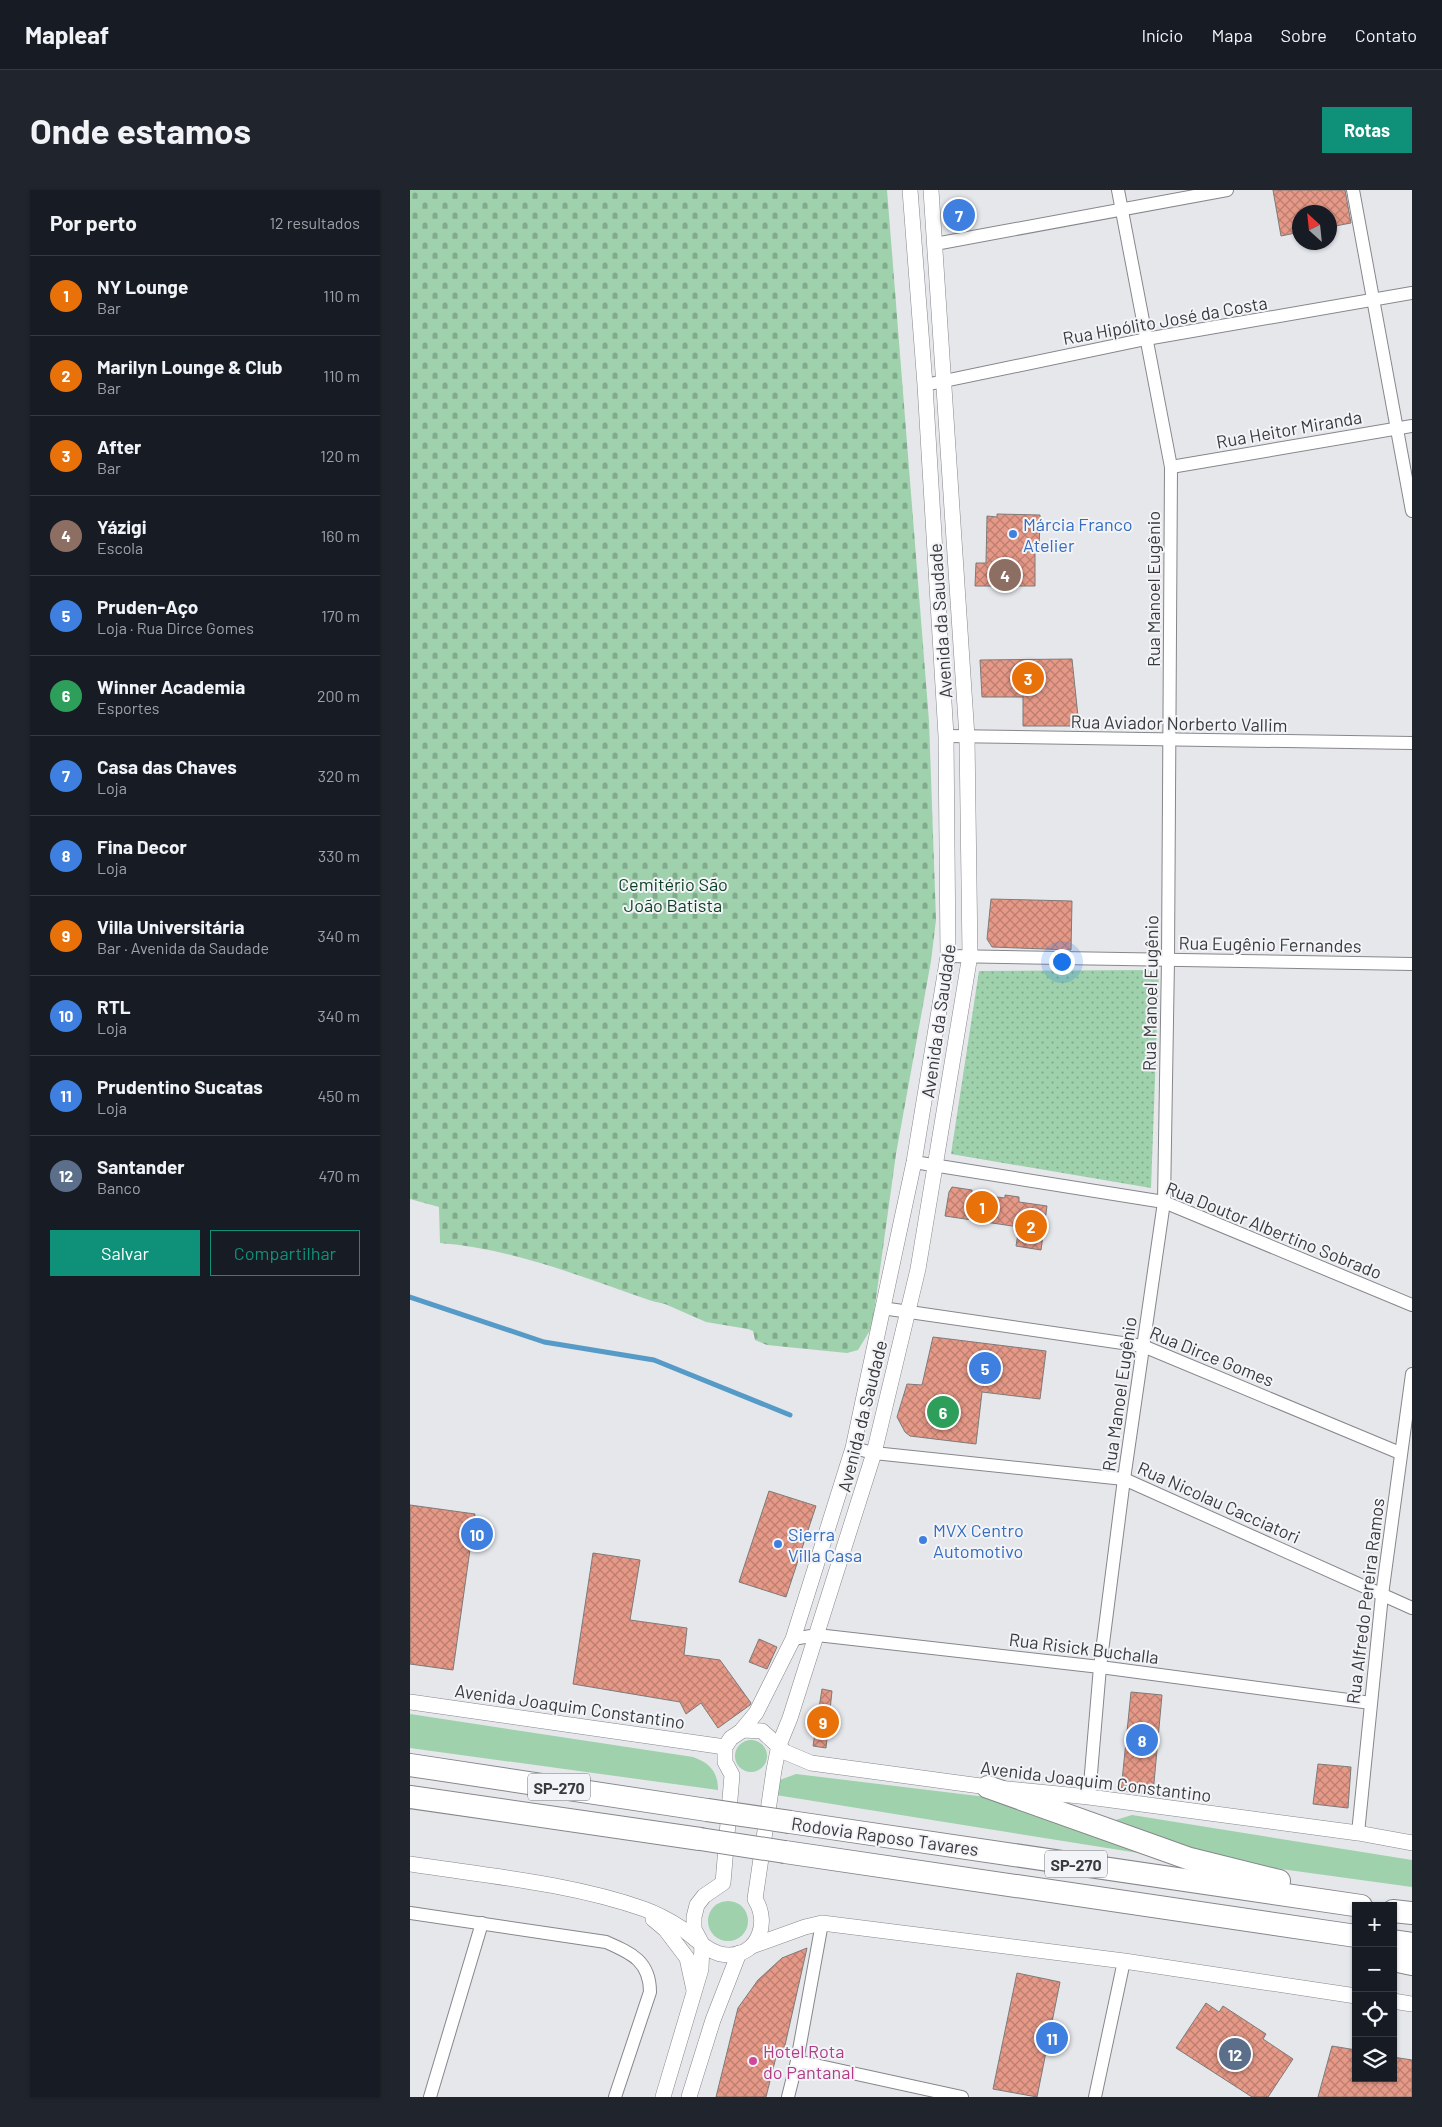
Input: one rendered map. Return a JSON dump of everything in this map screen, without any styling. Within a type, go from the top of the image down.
[{"type":"highway","name":"Rodovia Raposo Tavares","points":[[410,1765],[1352,1905]]},
{"type":"highway","points":[[988,1787],[1190,1859],[1363,1902]]},
{"type":"highway","name":"Rodovia Raposo Tavares","points":[[410,1797],[1352,1935]]},
{"type":"highway","points":[[1226,1916],[1352,1949]]},
{"type":"highway","points":[[1397,1942],[1412,1944]]},
{"type":"highway","points":[[1397,1961],[1412,1964]]},
{"type":"street","name":"Avenida da Saudade","points":[[725,1748],[731,1738],[741,1731],[756,1713],[793,1639],[852,1448],[914,1162],[948,956],[946,736],[925,386],[910,190]]},
{"type":"street","name":"Avenida da Saudade","points":[[689,2097],[714,2020],[745,1950],[762,1928],[760,1908],[755,1899],[779,1745],[817,1635],[874,1453],[918,1269],[970,955],[966,737],[942,381],[936,244],[931,190]]},
{"type":"street","name":"Rua Manoel Eugênio","points":[[1089,1797],[1100,1667],[1124,1479],[1164,1202],[1168,960],[1171,467],[1118,190]]},
{"type":"street","points":[[936,244],[1227,190]]},
{"type":"street","points":[[1353,190],[1395,429],[1412,511]]},
{"type":"street","name":"Rua Hipólito José da Costa","points":[[925,386],[1146,339],[1412,293]]},
{"type":"street","name":"Rua Heitor Miranda","points":[[1171,467],[1412,426]]},
{"type":"street","name":"Rua Aviador Norberto Vallim","points":[[946,736],[1412,743]]},
{"type":"street","name":"Rua Eugênio Fernandes","points":[[948,956],[1412,964]]},
{"type":"street","name":"Rua Doutor Albertino Sobrado","points":[[914,1162],[1164,1202],[1412,1305]]},
{"type":"street","name":"Rua Dirce Gomes","points":[[882,1308],[1144,1346],[1400,1453]]},
{"type":"street","name":"Rua Alfredo Pereira Ramos","points":[[1358,1833],[1382,1595],[1412,1374]]},
{"type":"street","name":"Rua Nicolau Cacciatori","points":[[852,1448],[874,1453],[1124,1479],[1412,1608]]},
{"type":"street","points":[[818,1555],[842,1556]]},
{"type":"street","name":"Rua Risick Buchalla","points":[[793,1639],[817,1635],[1100,1667],[1371,1703]]},
{"type":"street","name":"Avenida Joaquim Constantino","points":[[410,1702],[725,1748]]},
{"type":"street","name":"Avenida Joaquim Constantino","points":[[741,1731],[753,1729],[762,1731],[785,1752],[810,1763],[988,1787],[1089,1797],[1358,1833],[1412,1843]]},
{"type":"street","points":[[663,2097],[701,1969],[702,1944],[694,1929],[697,1905],[704,1896],[723,1883],[732,1775],[725,1762],[725,1748]]},
{"type":"street","points":[[410,1864],[561,1887],[641,1908],[662,1916],[717,1953],[732,1955],[804,1926],[822,1923],[1124,1961],[1352,1995]]},
{"type":"street","points":[[641,1908],[665,1929],[687,1958],[695,1994]]},
{"type":"street","points":[[410,1913],[606,1942],[636,1956],[644,1967],[650,1984],[650,1992],[615,2097]]},
{"type":"street","points":[[430,2097],[482,1923]]},
{"type":"street","points":[[788,2097],[797,2061],[822,1923]]},
{"type":"street","points":[[1095,2097],[1124,1961]]},
{"type":"street","points":[[1397,2002],[1412,2004]]},
{"type":"street","points":[[797,2061],[933,2094],[962,2097]]},
{"type":"green space","name":"Cemitério São João Batista","points":[[410,190],[887,190],[929,721],[936,920],[931,961],[896,1154],[872,1327],[858,1350],[847,1353],[767,1345],[755,1340],[753,1331],[748,1329],[706,1322],[665,1304],[548,1265],[494,1251],[440,1243],[439,1207],[410,1199]]},
{"type":"green space","points":[[1159,970],[1151,1188],[951,1154],[979,971]]},
{"type":"green space","points":[[410,1714],[693,1757],[704,1762],[712,1769],[715,1773],[718,1790],[410,1748]]},
{"type":"green space","points":[[751,1740],[757,1741],[762,1745],[766,1750],[766,1762],[762,1767],[757,1771],[751,1772],[745,1771],[740,1767],[736,1762],[735,1756],[736,1750],[740,1745],[745,1741]]},
{"type":"green space","points":[[796,1774],[986,1797],[1170,1858],[776,1795],[777,1781]]},
{"type":"green space","points":[[1132,1815],[1412,1860],[1412,1887],[1266,1867],[1193,1849],[1109,1822]]},
{"type":"green space","points":[[728,1901],[742,1907],[748,1921],[742,1935],[728,1941],[714,1935],[708,1921],[714,1907]]},
{"type":"building","points":[[1273,190],[1345,190],[1351,223],[1337,226],[1337,205],[1292,205],[1292,234],[1281,236]]},
{"type":"building","points":[[963,201],[967,228],[955,230],[951,202]]},
{"type":"building","points":[[997,514],[1040,515],[1039,552],[1035,552],[1035,586],[975,586],[976,563],[986,563],[987,516],[997,517]]},
{"type":"building","points":[[1072,659],[1079,726],[1023,726],[1023,697],[982,697],[980,660]]},
{"type":"building","points":[[991,899],[1072,901],[1071,950],[992,947],[987,939]]},
{"type":"building","points":[[952,1187],[972,1190],[972,1194],[1005,1198],[1005,1195],[1019,1197],[1019,1202],[1047,1206],[1041,1250],[1016,1246],[1019,1227],[945,1216],[949,1192]]},
{"type":"building","points":[[933,1337],[1046,1351],[1040,1399],[982,1392],[976,1444],[910,1436],[905,1432],[897,1417],[907,1384],[922,1385]]},
{"type":"building","name":"Sierra Villa Casa","points":[[769,1491],[816,1506],[786,1597],[739,1582]]},
{"type":"building","points":[[410,1505],[475,1514],[453,1670],[410,1664]]},
{"type":"building","points":[[593,1553],[640,1560],[630,1620],[687,1628],[684,1655],[720,1660],[751,1703],[750,1705],[718,1728],[701,1703],[686,1714],[680,1702],[573,1684]]},
{"type":"building","points":[[759,1639],[777,1647],[767,1669],[749,1662]]},
{"type":"building","points":[[822,1689],[832,1691],[826,1748],[813,1746]]},
{"type":"building","points":[[1131,1692],[1162,1695],[1153,1794],[1121,1791]]},
{"type":"building","points":[[1318,1764],[1351,1767],[1348,1808],[1313,1804]]},
{"type":"building","points":[[807,1948],[783,2054],[777,2053],[766,2097],[716,2097],[738,2008],[758,1980],[782,1958]]},
{"type":"building","points":[[1017,1973],[1060,1982],[1037,2097],[993,2089]]},
{"type":"building","points":[[1206,2003],[1219,2012],[1223,2006],[1266,2034],[1263,2039],[1293,2059],[1268,2097],[1252,2097],[1176,2048]]},
{"type":"building","points":[[1332,2046],[1352,2049],[1352,2082],[1397,2082],[1397,2058],[1412,2060],[1412,2097],[1318,2097]]},
{"type":"waterway","points":[[410,1297],[544,1342],[654,1360],[790,1415]]},
{"type":"place","name":"Casa das Chaves","points":[[959,215]]},
{"type":"place","name":"Márcia Franco Atelier","points":[[1013,534]]},
{"type":"place","name":"Yázigi","points":[[1005,575]]},
{"type":"place","name":"After","points":[[1028,678]]},
{"type":"place","name":"NY Lounge","points":[[982,1207]]},
{"type":"place","name":"Marilyn Lounge & Club","points":[[1031,1226]]},
{"type":"place","name":"Pruden-Aço","points":[[985,1368]]},
{"type":"place","name":"Winner Academia","points":[[943,1412]]},
{"type":"place","name":"RTL","points":[[477,1534]]},
{"type":"place","name":"MVX Centro Automotivo","points":[[923,1540]]},
{"type":"place","name":"Sierra Villa Casa","points":[[778,1544]]},
{"type":"place","name":"Villa Universitária","points":[[823,1722]]},
{"type":"place","name":"Fina Decor","points":[[1142,1740]]},
{"type":"place","name":"Prudentino Sucatas","points":[[1052,2038]]},
{"type":"place","name":"Santander","points":[[1235,2054]]},
{"type":"place","name":"Hotel Rota do Pantanal","points":[[753,2061]]}]
